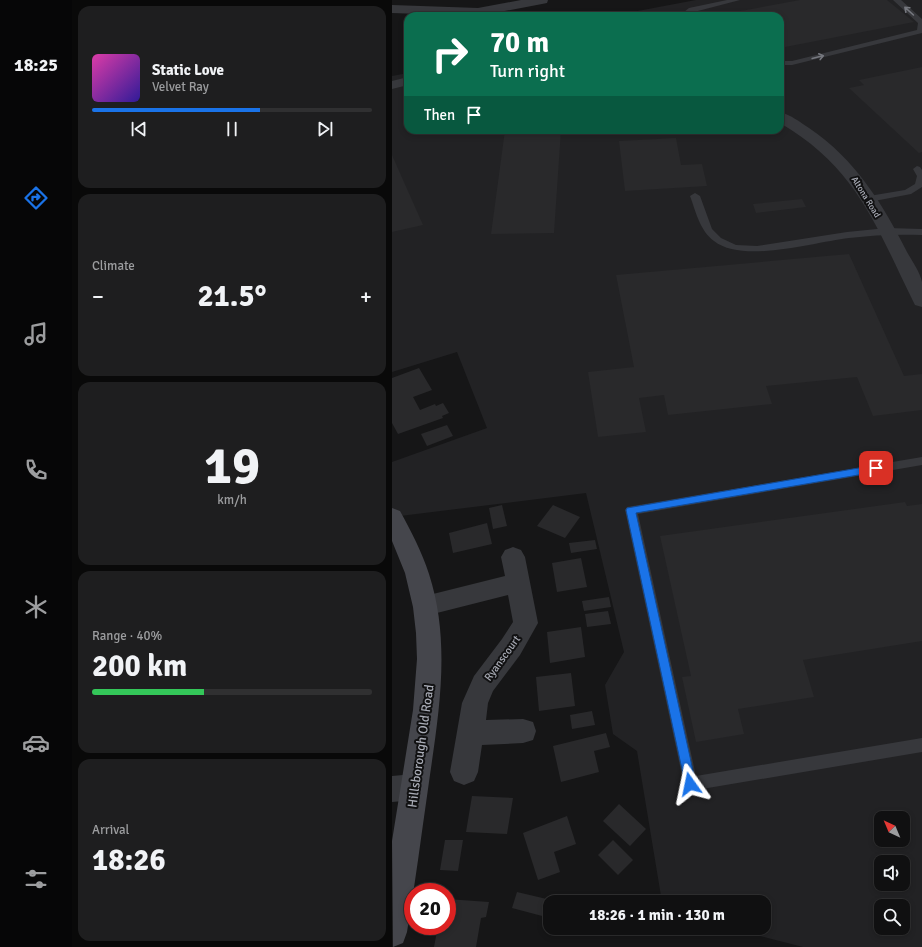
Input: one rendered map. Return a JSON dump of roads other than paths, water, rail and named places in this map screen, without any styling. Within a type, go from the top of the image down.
[{"type":"street","points":[[392,9],[478,12],[542,0]]},
{"type":"street","points":[[392,85],[404,83]]},
{"type":"street","name":"Altona Road","points":[[784,120],[814,139],[848,170],[869,199],[922,301]]},
{"type":"street","name":"Hillsborough Old Road","points":[[392,517],[419,581],[425,606],[429,638],[430,670],[426,719],[403,788],[401,883],[392,932]]},
{"type":"street","name":"Ryanscourt","points":[[464,772],[475,703],[483,684],[511,647],[526,623],[513,557]]},
{"type":"street","points":[[425,606],[518,583]]},
{"type":"street","points":[[471,733],[523,731]]},
{"type":"lane","points":[[689,12],[736,0]]},
{"type":"lane","points":[[784,63],[792,63],[920,31],[922,23],[897,0]]},
{"type":"lane","points":[[869,199],[908,192],[919,185],[921,176],[917,169]]},
{"type":"lane","points":[[695,196],[708,230],[718,240],[734,248],[757,249],[847,235],[887,232],[922,232]]},
{"type":"lane","points":[[922,460],[631,510],[690,784],[922,745]]}]
